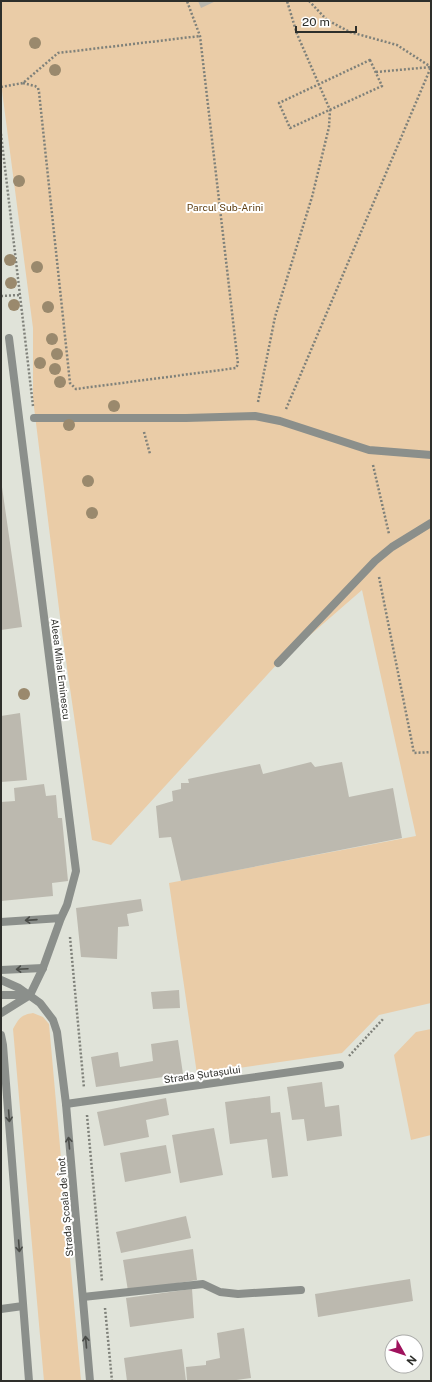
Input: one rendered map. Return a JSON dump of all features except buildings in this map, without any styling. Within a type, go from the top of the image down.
[{"type":"street","name":"Aleea Mihai Eminescu","points":[[8,338],[76,871],[67,905],[43,968],[30,995]]},
{"type":"street","points":[[34,418],[255,416],[280,421],[369,450],[431,455]]},
{"type":"street","points":[[278,663],[375,561],[392,547],[431,523]]},
{"type":"street","points":[[1,922],[61,918]]},
{"type":"street","points":[[1,970],[43,968]]},
{"type":"street","name":"Strada Școala de Înot","points":[[1,980],[30,995],[48,1012],[53,1020],[57,1032],[66,1104],[90,1381]]},
{"type":"street","points":[[1,994],[30,995]]},
{"type":"street","points":[[1,1013],[30,995]]},
{"type":"street","points":[[1,1035],[29,1381]]},
{"type":"street","name":"Strada Șutașului","points":[[66,1104],[340,1064]]},
{"type":"street","points":[[82,1297],[104,1296],[204,1284],[220,1292],[238,1294],[300,1290]]},
{"type":"street","points":[[1,1308],[23,1306]]},
{"type":"path","points":[[1,87],[23,83],[35,86],[38,88],[39,92],[70,383],[76,389],[236,368],[238,364],[200,36],[186,1]]},
{"type":"path","points":[[255,416],[275,316],[312,197],[329,126],[330,110],[297,34],[287,1]]},
{"type":"path","points":[[309,1],[327,20],[350,32],[397,46],[431,67]]},
{"type":"path","points":[[23,83],[58,53],[200,36]]},
{"type":"path","points":[[370,60],[382,86],[290,128],[279,103],[319,84],[370,60]]},
{"type":"path","points":[[376,72],[431,67]]},
{"type":"path","points":[[280,421],[431,67]]},
{"type":"path","points":[[1,296],[20,295]]},
{"type":"path","points":[[140,418],[150,454]]},
{"type":"path","points":[[369,450],[392,547]]},
{"type":"path","points":[[375,561],[414,753],[431,752]]},
{"type":"path","points":[[69,934],[112,1381]]},
{"type":"path","points":[[340,1064],[384,1018]]},
{"type":"green space","name":"Parcul Sub-Arini","points":[[1,1],[431,1],[431,1003],[379,1015],[342,1053],[197,1074],[169,883],[416,836],[362,590],[278,663],[111,845],[92,840],[62,633],[33,399],[33,328],[1,83]]},
{"type":"green space","points":[[33,1013],[43,1017],[49,1024],[81,1381],[44,1381],[13,1029],[21,1018]]},
{"type":"green space","points":[[431,1029],[431,1135],[411,1140],[394,1055],[416,1032]]}]
